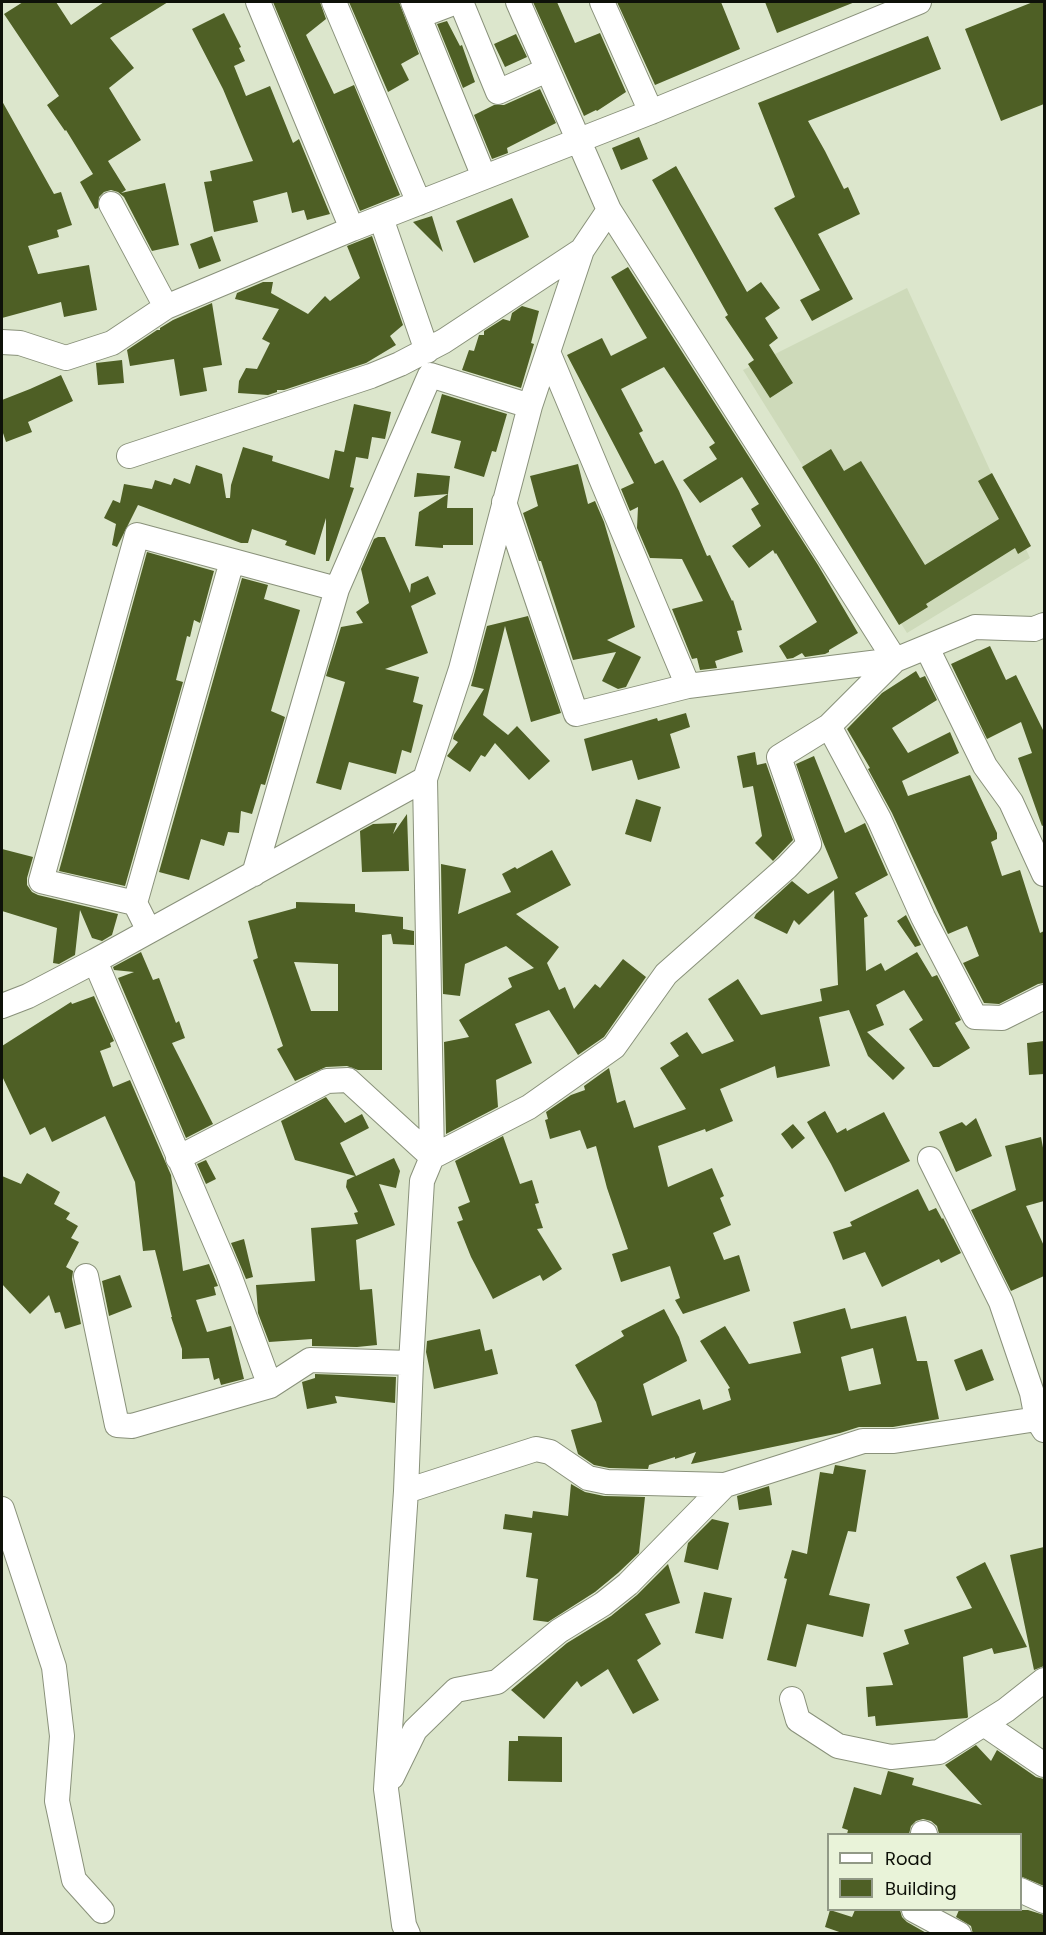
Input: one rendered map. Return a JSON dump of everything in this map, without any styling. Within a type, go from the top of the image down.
[{"type":"street","points":[[258,2],[352,229]]},
{"type":"street","points":[[334,2],[419,202]]},
{"type":"street","points":[[456,2],[416,9],[484,177]]},
{"type":"street","points":[[461,2],[498,92],[547,70]]},
{"type":"street","points":[[518,2],[609,210],[895,660]]},
{"type":"street","points":[[602,2],[651,112]]},
{"type":"street","points":[[2,342],[20,343],[66,358],[112,343],[166,307],[352,229],[651,112],[919,2]]},
{"type":"street","points":[[111,204],[166,307]]},
{"type":"street","points":[[408,1934],[404,1925],[386,1789],[406,1491],[422,1181],[432,1157],[425,779],[461,669],[530,406],[582,250],[609,210]]},
{"type":"street","points":[[381,218],[427,351]]},
{"type":"street","points":[[129,456],[371,376],[427,351],[582,250]]},
{"type":"street","points":[[548,352],[688,687]]},
{"type":"street","points":[[254,874],[337,589],[430,375],[530,406]]},
{"type":"street","points":[[504,502],[576,714],[688,687],[895,660],[975,627],[1034,629],[1044,625]]},
{"type":"street","points":[[135,903],[41,881],[137,535],[337,589]]},
{"type":"street","points":[[149,931],[135,903],[232,561]]},
{"type":"street","points":[[927,648],[985,766],[1011,802],[1044,874]]},
{"type":"street","points":[[432,1157],[529,1107],[614,1047],[666,974],[787,867],[809,844],[779,757],[829,726],[895,660]]},
{"type":"street","points":[[829,726],[879,819],[923,917],[975,1017],[1002,1018],[1044,997]]},
{"type":"street","points":[[2,1006],[28,996],[95,961],[425,779]]},
{"type":"street","points":[[95,961],[228,1272],[270,1386]]},
{"type":"street","points":[[178,1158],[327,1081],[348,1080],[432,1157]]},
{"type":"street","points":[[406,1491],[536,1449],[550,1452],[588,1478],[607,1482],[725,1485],[863,1441],[894,1441],[1041,1425],[1001,1302],[930,1159]]},
{"type":"street","points":[[86,1276],[117,1425],[132,1426],[270,1386],[310,1360],[411,1363]]},
{"type":"street","points":[[386,1789],[415,1730],[456,1690],[497,1682],[558,1631],[603,1604],[628,1584],[725,1485]]},
{"type":"street","points":[[2,1509],[54,1667],[62,1736],[57,1801],[74,1880],[102,1911]]},
{"type":"street","points":[[792,1699],[798,1720],[838,1746],[891,1757],[939,1752],[1006,1710],[1044,1680]]},
{"type":"street","points":[[984,1724],[1044,1765]]},
{"type":"street","points":[[1022,1891],[1044,1901]]},
{"type":"street","points":[[916,1911],[959,1934]]},
{"type":"shaded area","points":[[907,288],[1030,558],[907,633],[743,370]]},
{"type":"building","points":[[23,2],[56,2],[71,25],[104,2],[168,2],[110,38],[134,68],[109,88],[141,140],[108,161],[126,190],[121,193],[165,183],[179,245],[152,251],[124,197],[118,192],[111,190],[104,192],[99,197],[98,208],[95,209],[80,182],[93,174],[66,130],[47,105],[59,96],[4,14]]},
{"type":"building","points":[[273,2],[320,2],[326,19],[306,35],[334,94],[354,85],[400,195],[360,211]]},
{"type":"building","points":[[349,2],[399,2],[419,54],[401,64],[409,80],[388,92]]},
{"type":"building","points":[[533,2],[557,2],[575,43],[600,33],[626,92],[597,111],[584,116]]},
{"type":"building","points":[[617,2],[721,2],[740,49],[655,85]]},
{"type":"building","points":[[765,2],[855,2],[777,33]]},
{"type":"building","points":[[1033,2],[1044,2],[1044,104],[1001,121],[965,29]]},
{"type":"building","points":[[224,13],[241,47],[239,48],[245,61],[234,66],[246,96],[270,86],[293,143],[299,139],[330,214],[307,220],[304,210],[292,213],[287,192],[253,201],[258,222],[214,232],[204,182],[212,181],[210,171],[253,161],[223,89],[192,29]]},
{"type":"building","points":[[447,21],[460,46],[462,45],[475,82],[463,88],[437,24]]},
{"type":"building","points":[[516,34],[527,57],[505,67],[494,44]]},
{"type":"building","points":[[928,36],[941,69],[808,121],[844,189],[848,187],[860,214],[818,234],[853,299],[812,321],[800,300],[820,290],[774,208],[795,197],[758,103]]},
{"type":"building","points":[[540,89],[556,123],[507,148],[508,153],[492,159],[474,115],[494,105],[504,105]]},
{"type":"building","points":[[2,101],[54,194],[61,192],[72,225],[57,230],[59,237],[28,246],[38,274],[89,265],[97,310],[64,317],[61,302],[2,318]]},
{"type":"building","points":[[639,137],[648,159],[621,170],[612,148]]},
{"type":"building","points":[[676,166],[747,292],[761,282],[780,308],[765,318],[778,338],[769,345],[793,383],[770,398],[748,364],[754,360],[725,317],[728,315],[652,180]]},
{"type":"building","points":[[512,198],[529,237],[474,263],[456,221]]},
{"type":"building","points":[[432,216],[443,252],[413,222]]},
{"type":"building","points":[[212,236],[221,261],[199,269],[190,244]]},
{"type":"building","points":[[372,236],[403,325],[390,336],[396,345],[366,363],[284,390],[277,390],[268,395],[238,393],[239,381],[246,368],[257,369],[270,343],[262,339],[279,309],[235,299],[237,293],[263,282],[273,282],[271,293],[308,314],[325,296],[330,301],[360,278],[347,246]]},
{"type":"building","points":[[628,267],[818,565],[858,633],[829,652],[805,657],[802,653],[787,659],[779,646],[817,622],[773,550],[749,568],[732,546],[761,526],[751,509],[759,504],[742,477],[700,503],[683,480],[717,459],[709,447],[715,443],[664,367],[621,389],[643,431],[639,433],[655,464],[663,460],[679,491],[707,556],[710,555],[733,600],[742,630],[737,631],[743,652],[715,661],[717,668],[700,670],[697,658],[692,659],[672,609],[703,601],[682,559],[650,558],[637,528],[638,507],[630,511],[621,489],[634,483],[567,355],[602,338],[611,356],[647,338],[611,277]]},
{"type":"building","points":[[212,303],[222,365],[203,368],[207,391],[180,396],[174,359],[130,366],[127,350],[173,320]]},
{"type":"building","points":[[522,306],[539,311],[531,343],[534,344],[521,388],[462,370],[469,350],[474,351],[479,335],[484,335],[484,331],[503,319],[510,321],[512,313]]},
{"type":"building","points":[[122,360],[124,383],[98,385],[96,363]]},
{"type":"building","points":[[61,375],[73,401],[28,422],[32,432],[6,442],[2,430],[2,400]]},
{"type":"building","points":[[442,394],[507,414],[496,452],[492,451],[484,477],[454,468],[461,441],[431,433]]},
{"type":"building","points":[[354,404],[391,412],[385,439],[372,437],[368,459],[356,457],[350,487],[354,488],[329,561],[326,561],[326,518],[315,555],[285,545],[287,541],[252,529],[248,543],[241,543],[138,505],[117,547],[112,545],[116,524],[104,518],[113,500],[120,503],[124,484],[152,489],[155,480],[171,485],[174,478],[190,484],[196,465],[222,474],[226,498],[230,498],[231,485],[243,447],[273,456],[272,461],[329,479],[335,450],[344,452]]},
{"type":"building","points":[[831,449],[844,471],[861,461],[925,565],[999,519],[978,481],[992,473],[1031,546],[1018,554],[1015,548],[926,604],[928,607],[899,625],[802,467]]},
{"type":"building","points":[[578,464],[588,504],[595,501],[604,522],[635,627],[607,640],[641,657],[626,687],[618,689],[602,681],[616,652],[573,660],[523,513],[538,506],[530,476]]},
{"type":"building","points":[[417,473],[450,476],[448,494],[414,497]]},
{"type":"building","points":[[448,494],[447,508],[473,508],[473,545],[443,545],[443,548],[415,546],[419,512]]},
{"type":"building","points":[[385,537],[410,593],[411,584],[428,576],[436,594],[411,606],[428,653],[385,669],[419,677],[413,702],[423,705],[411,753],[402,750],[396,774],[349,762],[341,790],[316,783],[345,682],[326,676],[341,627],[363,623],[356,612],[369,603],[361,569],[374,539]]},
{"type":"building","points":[[147,552],[214,571],[200,623],[194,620],[190,637],[187,636],[176,680],[183,682],[125,886],[59,871]]},
{"type":"building","points":[[242,578],[268,585],[264,599],[300,610],[271,711],[285,717],[265,785],[261,784],[252,814],[241,811],[239,833],[228,832],[224,846],[201,839],[189,880],[159,872]]},
{"type":"building","points":[[528,616],[561,713],[531,722],[505,626],[483,715],[508,735],[517,726],[550,761],[529,780],[495,743],[485,757],[481,755],[470,772],[447,756],[458,742],[453,739],[454,735],[484,689],[471,686],[487,626]]},
{"type":"building","points":[[990,646],[1006,680],[1016,675],[1044,732],[1044,825],[1042,826],[1018,758],[1032,753],[1021,722],[987,739],[951,664]]},
{"type":"building","points":[[916,671],[920,678],[925,676],[937,700],[892,728],[908,753],[950,732],[959,753],[902,781],[908,796],[970,775],[997,833],[997,839],[991,842],[1002,876],[1020,870],[1040,933],[1044,931],[1044,983],[999,1004],[984,1003],[963,963],[979,956],[967,926],[948,934],[892,813],[868,769],[870,768],[847,729],[882,693]]},
{"type":"building","points":[[686,713],[690,727],[670,734],[680,768],[638,780],[632,760],[592,771],[584,739],[657,718],[658,721]]},
{"type":"building","points":[[755,752],[757,765],[766,763],[793,840],[773,861],[755,843],[762,836],[753,786],[743,788],[737,756]]},
{"type":"building","points":[[814,756],[845,833],[865,823],[888,875],[855,893],[868,916],[864,918],[866,971],[881,963],[885,971],[917,952],[932,977],[937,975],[961,1020],[955,1023],[970,1048],[939,1067],[933,1067],[909,1029],[923,1020],[904,990],[876,1005],[884,1025],[867,1032],[905,1068],[893,1080],[868,1056],[849,1010],[819,1017],[830,1066],[777,1078],[775,1066],[720,1089],[733,1121],[706,1132],[705,1129],[658,1146],[668,1187],[712,1168],[724,1196],[720,1198],[731,1225],[713,1233],[724,1260],[739,1255],[750,1291],[683,1314],[675,1300],[680,1298],[670,1266],[621,1282],[612,1254],[628,1249],[607,1188],[596,1146],[587,1149],[580,1130],[550,1139],[545,1120],[548,1119],[546,1112],[571,1095],[585,1090],[584,1086],[609,1068],[617,1103],[625,1100],[634,1128],[686,1109],[660,1068],[679,1056],[670,1043],[687,1032],[702,1054],[734,1041],[708,999],[738,979],[761,1015],[822,1001],[820,989],[838,985],[834,890],[799,925],[794,920],[787,934],[754,918],[792,881],[808,894],[838,878],[796,764]]},
{"type":"building","points":[[636,799],[661,807],[651,842],[625,834]]},
{"type":"building","points":[[407,814],[409,871],[362,872],[360,831],[373,824],[397,823],[393,834]]},
{"type":"building","points":[[2,849],[33,857],[27,878],[27,885],[32,892],[118,914],[112,935],[102,941],[92,938],[80,910],[75,955],[59,964],[53,963],[57,928],[2,911]]},
{"type":"building","points":[[552,850],[571,885],[516,914],[559,947],[547,963],[559,990],[565,987],[574,1009],[595,984],[600,988],[623,959],[646,977],[604,1037],[578,1055],[549,1010],[515,1024],[532,1063],[496,1080],[498,1107],[446,1134],[444,1042],[469,1037],[459,1020],[512,987],[508,978],[534,968],[506,946],[465,964],[460,996],[443,994],[441,864],[466,869],[458,914],[511,892],[502,874],[515,867],[517,869]]},
{"type":"building","points":[[296,902],[355,904],[355,912],[403,917],[403,929],[414,931],[414,945],[393,944],[391,934],[382,935],[382,1070],[358,1070],[347,1066],[326,1067],[295,1081],[277,1049],[283,1046],[253,960],[258,958],[248,921],[296,908]],"holes":[[[294,962],[338,964],[338,1011],[311,1011]]]},
{"type":"building","points":[[906,915],[921,945],[915,947],[897,921]]},
{"type":"building","points":[[141,952],[153,980],[159,978],[176,1023],[179,1021],[185,1038],[172,1043],[213,1124],[186,1138],[118,978],[134,972],[114,970],[113,967]]},
{"type":"building","points":[[94,996],[114,1041],[110,1043],[111,1047],[100,1051],[113,1087],[130,1080],[171,1175],[183,1271],[209,1264],[218,1286],[214,1287],[216,1295],[196,1300],[207,1332],[231,1326],[244,1379],[221,1385],[219,1378],[214,1380],[209,1358],[182,1359],[182,1349],[171,1317],[155,1250],[143,1251],[135,1182],[105,1116],[52,1142],[45,1127],[30,1135],[2,1076],[2,1046],[71,1002],[72,1004]]},
{"type":"building","points":[[1044,1041],[1044,1074],[1029,1075],[1027,1043]]},
{"type":"building","points":[[326,1097],[345,1123],[362,1114],[369,1128],[340,1143],[356,1176],[394,1158],[400,1171],[396,1188],[379,1184],[395,1225],[356,1240],[360,1290],[372,1289],[377,1345],[312,1346],[312,1339],[269,1342],[258,1313],[256,1285],[315,1281],[311,1228],[358,1224],[354,1213],[358,1212],[346,1187],[347,1180],[355,1176],[295,1160],[281,1121]]},
{"type":"building","points":[[825,1111],[837,1133],[846,1128],[847,1131],[884,1112],[910,1161],[845,1192],[807,1122]]},
{"type":"building","points":[[976,1118],[992,1156],[956,1172],[939,1132],[962,1122],[966,1126]]},
{"type":"building","points":[[793,1124],[805,1138],[792,1149],[781,1134]]},
{"type":"building","points":[[503,1136],[520,1184],[532,1180],[539,1203],[535,1204],[543,1228],[537,1229],[562,1269],[543,1281],[540,1275],[493,1299],[471,1257],[457,1222],[463,1220],[458,1207],[470,1202],[455,1161]]},
{"type":"building","points":[[1041,1137],[1044,1153],[1044,1201],[1026,1206],[1044,1246],[1044,1276],[1011,1291],[971,1210],[1016,1190],[1005,1146]]},
{"type":"building","points":[[206,1160],[216,1179],[206,1184],[197,1164]]},
{"type":"building","points":[[27,1173],[60,1192],[54,1204],[70,1213],[66,1219],[78,1226],[71,1238],[79,1242],[66,1267],[73,1271],[72,1279],[81,1324],[65,1329],[60,1312],[55,1313],[49,1295],[30,1314],[2,1284],[2,1176],[21,1184]]},
{"type":"building","points":[[918,1189],[929,1211],[936,1208],[943,1218],[961,1253],[941,1263],[939,1259],[882,1287],[865,1252],[843,1260],[833,1232],[852,1226],[850,1222]]},
{"type":"building","points":[[244,1239],[253,1277],[246,1279],[231,1243]]},
{"type":"building","points":[[120,1275],[132,1307],[109,1316],[102,1281]]},
{"type":"building","points":[[845,1308],[851,1329],[906,1316],[917,1361],[927,1361],[939,1419],[893,1427],[859,1427],[691,1464],[696,1452],[649,1465],[648,1469],[609,1468],[594,1465],[578,1454],[571,1430],[602,1422],[596,1402],[575,1365],[624,1336],[621,1331],[664,1309],[679,1337],[687,1361],[643,1384],[652,1416],[700,1399],[703,1410],[731,1400],[728,1389],[730,1388],[700,1341],[725,1326],[749,1364],[801,1353],[793,1322]],"holes":[[[873,1348],[881,1384],[849,1391],[841,1357]]]},
{"type":"building","points":[[480,1329],[485,1351],[492,1349],[498,1374],[434,1389],[426,1352],[427,1341]]},
{"type":"building","points":[[982,1349],[994,1380],[966,1391],[954,1360]]},
{"type":"building","points":[[315,1374],[396,1377],[395,1403],[335,1396],[337,1403],[307,1409],[302,1382],[315,1378]]},
{"type":"building","points":[[835,1465],[866,1470],[856,1532],[848,1531],[829,1595],[870,1604],[863,1637],[807,1624],[796,1667],[767,1660],[792,1550],[807,1554],[820,1472],[833,1474]]},
{"type":"building","points":[[571,1484],[585,1492],[604,1496],[645,1497],[639,1553],[595,1592],[548,1622],[533,1620],[538,1579],[526,1577],[532,1533],[503,1529],[505,1514],[532,1518],[533,1511],[568,1516]]},
{"type":"building","points":[[769,1486],[772,1505],[739,1510],[737,1496]]},
{"type":"building","points":[[712,1519],[729,1523],[718,1570],[684,1562],[688,1543]]},
{"type":"building","points":[[1044,1547],[1044,1666],[1034,1670],[1010,1555]]},
{"type":"building","points":[[985,1562],[1027,1647],[994,1654],[992,1648],[963,1657],[967,1718],[876,1726],[875,1716],[868,1717],[866,1687],[893,1685],[883,1653],[909,1644],[904,1630],[972,1608],[956,1577]]},
{"type":"building","points":[[668,1564],[680,1603],[645,1614],[661,1644],[637,1660],[659,1700],[633,1714],[608,1669],[581,1687],[577,1681],[544,1719],[511,1690],[567,1643],[611,1616],[637,1595]]},
{"type":"building","points":[[704,1592],[732,1598],[723,1639],[695,1633]]},
{"type":"building","points":[[518,1736],[562,1737],[562,1782],[508,1781],[509,1741],[518,1741]]},
{"type":"building","points":[[976,1745],[991,1761],[997,1750],[1036,1777],[1044,1779],[1044,1886],[1022,1877],[1022,1833],[939,1833],[937,1826],[923,1819],[911,1826],[909,1833],[847,1833],[848,1830],[842,1828],[854,1787],[881,1795],[888,1771],[914,1778],[912,1785],[982,1805],[945,1765]]},
{"type":"building","points":[[1028,1910],[1044,1915],[1044,1934],[973,1934],[971,1926],[956,1917],[959,1911]]},
{"type":"building","points":[[830,1911],[852,1917],[855,1911],[900,1911],[907,1922],[928,1934],[845,1934],[825,1927]]}]
